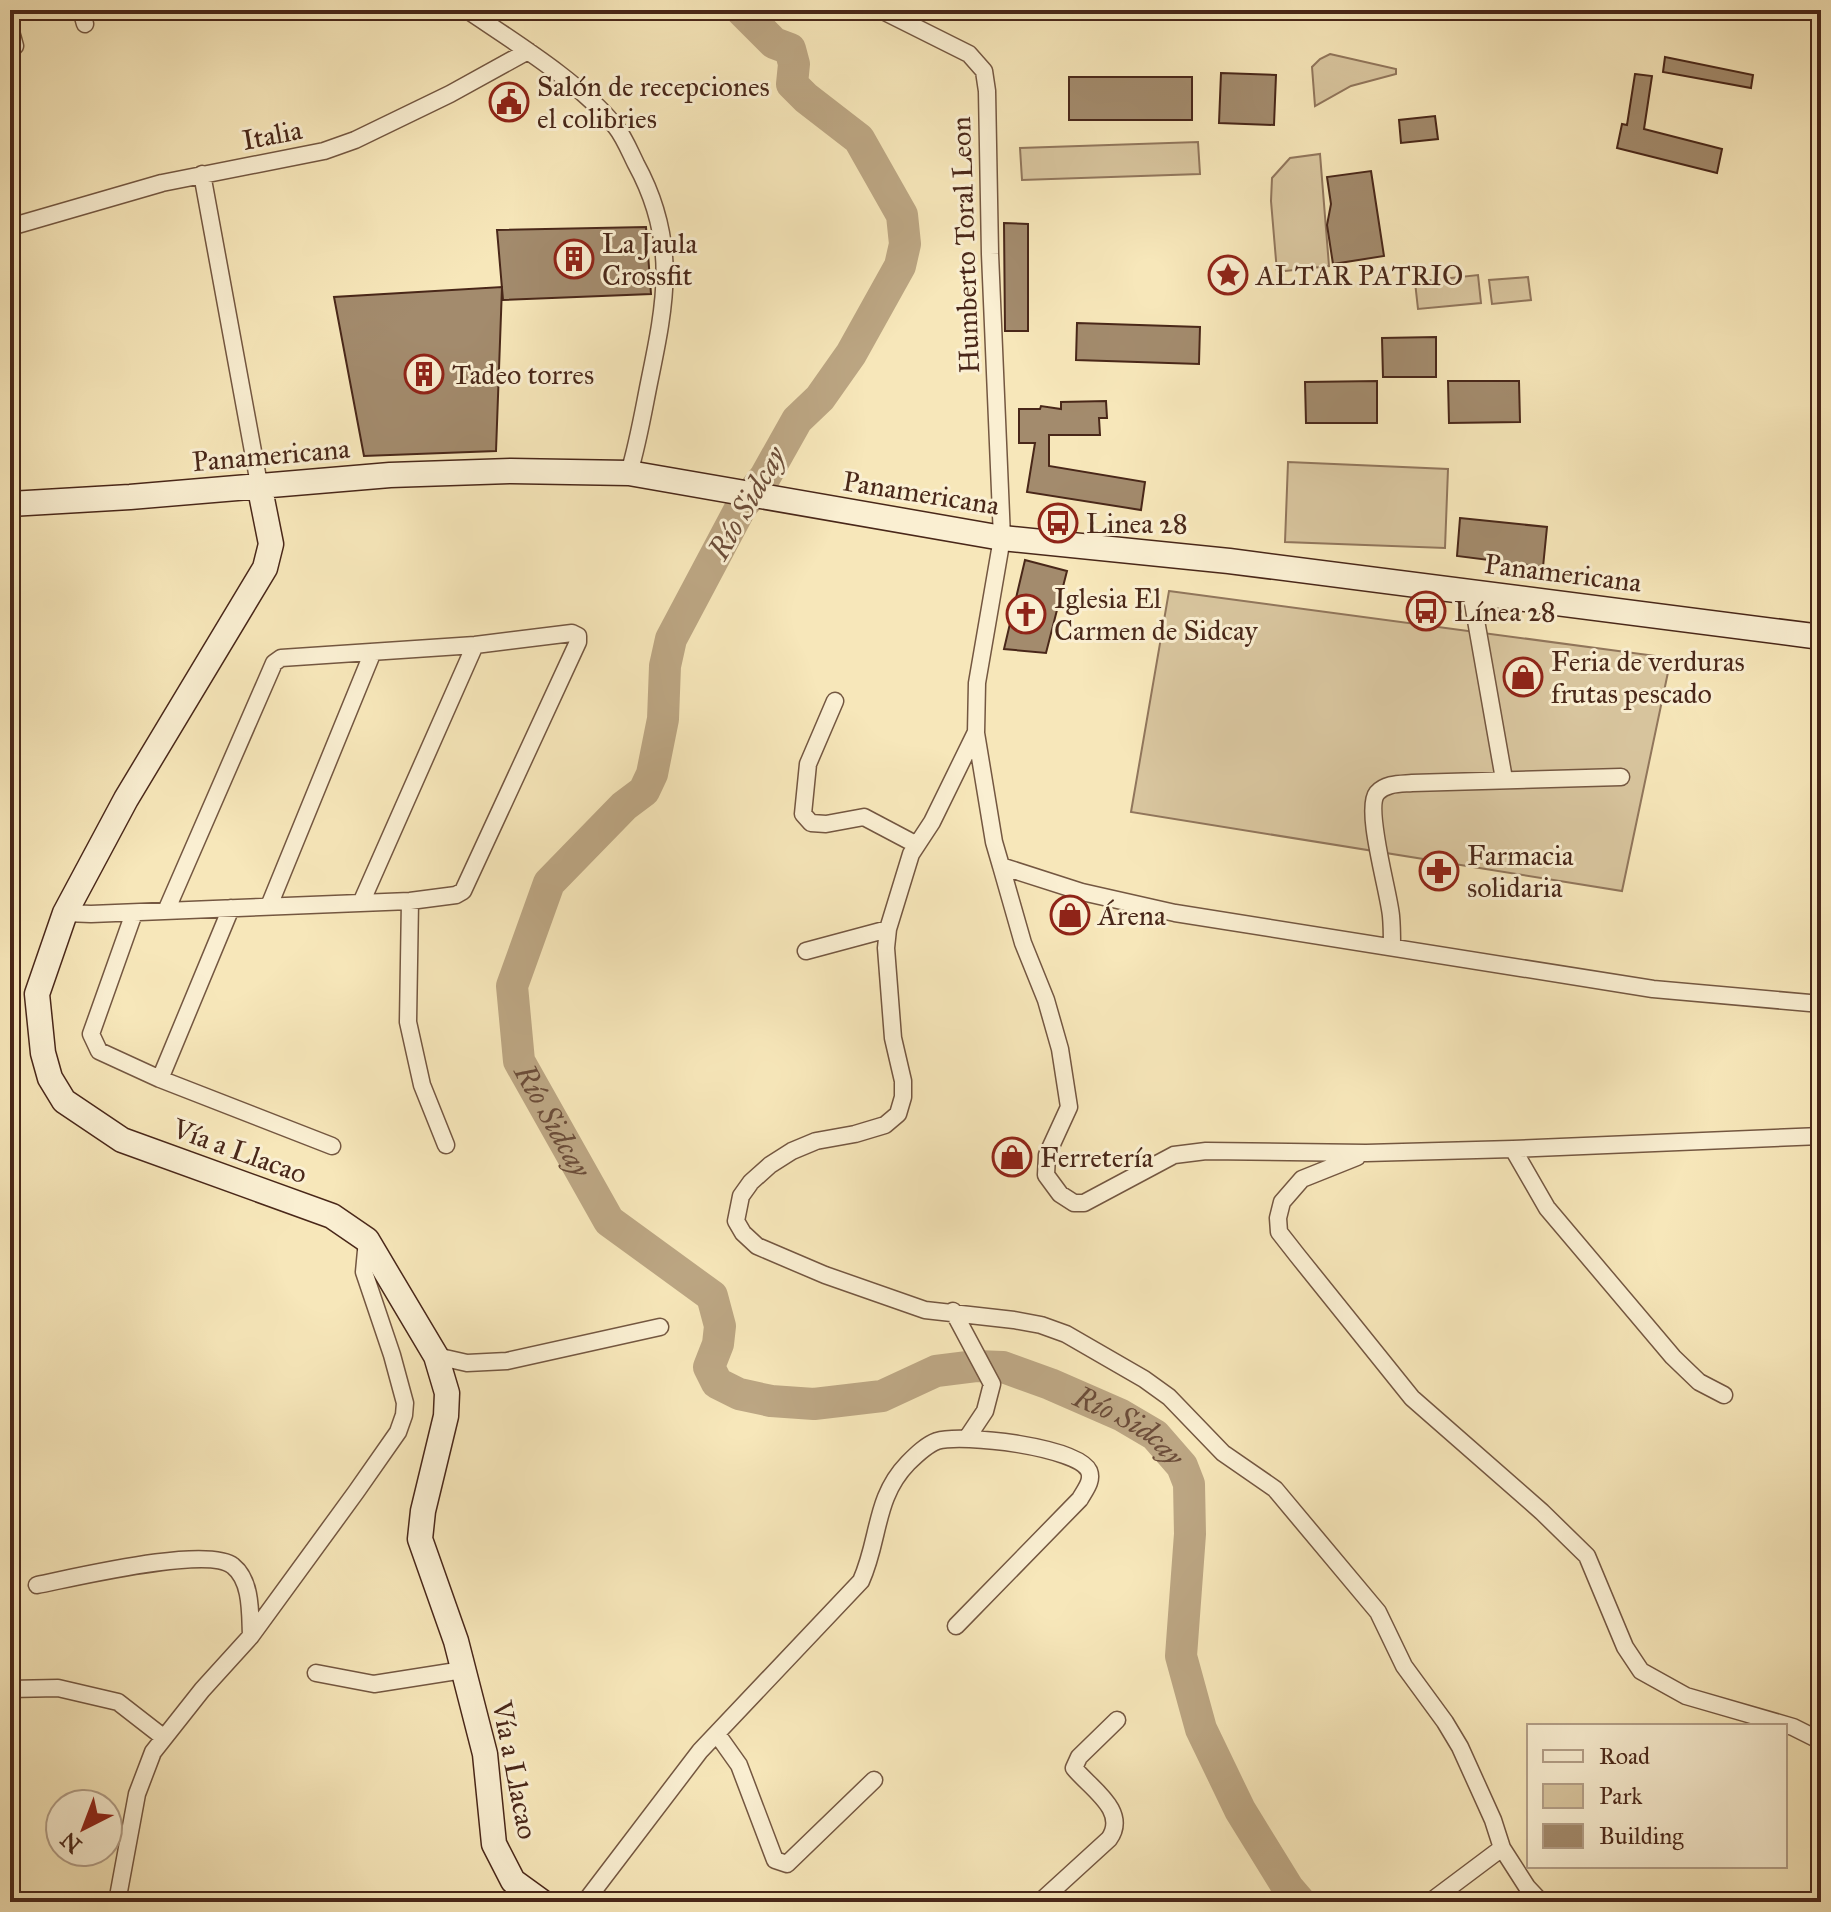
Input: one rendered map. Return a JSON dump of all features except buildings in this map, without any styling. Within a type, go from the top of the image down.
[{"type":"main road","name":"Panamericana","points":[[10,504],[130,497],[259,484],[502,471],[629,473],[1002,538],[1229,561],[1821,637]]},
{"type":"main road","name":"Vía a Llacao","points":[[259,484],[271,544],[265,568],[126,799],[65,913],[37,994],[46,1066],[64,1101],[122,1140],[332,1216],[367,1240],[436,1356],[447,1393],[446,1416],[423,1511],[420,1539],[463,1670],[485,1754],[494,1844],[513,1881],[542,1902]]},
{"type":"street","points":[[467,10],[528,51],[590,101],[617,128],[648,186],[660,220],[665,305],[629,473]]},
{"type":"street","name":"Humberto Toral Leon","points":[[881,10],[969,54],[984,71],[987,91],[990,254],[1002,538],[977,683],[976,730]]},
{"type":"street","points":[[10,28],[15,46]]},
{"type":"street","name":"Italia","points":[[10,227],[162,183],[324,151],[355,140],[450,94],[528,51]]},
{"type":"street","points":[[202,174],[259,484]]},
{"type":"street","points":[[1471,592],[1504,779]]},
{"type":"street","points":[[65,913],[134,913],[410,901],[450,897],[463,891],[578,642],[578,636],[572,633],[372,654],[281,658],[274,663],[166,911]]},
{"type":"street","points":[[361,903],[475,645]]},
{"type":"street","points":[[269,906],[372,654]]},
{"type":"street","points":[[835,701],[808,764],[803,814],[811,823],[826,824],[864,817],[917,845]]},
{"type":"street","points":[[976,730],[945,796],[911,854],[888,929],[886,948],[893,1038],[903,1081],[898,1114],[885,1125],[816,1141],[770,1165],[741,1196],[736,1221],[757,1246],[925,1310],[953,1311],[1041,1325],[1066,1334],[1169,1397],[1223,1453],[1275,1489],[1378,1612],[1404,1666],[1460,1747],[1487,1805],[1502,1848],[1527,1887],[1541,1902]]},
{"type":"street","points":[[976,730],[994,842],[1023,943],[1046,1000],[1060,1049],[1069,1107],[1054,1135],[1045,1166],[1046,1175],[1060,1194],[1074,1203],[1084,1203],[1174,1155],[1206,1151],[1366,1153],[1821,1136]]},
{"type":"street","points":[[1392,947],[1388,897],[1374,828],[1374,796],[1388,785],[1621,777]]},
{"type":"street","points":[[1001,866],[1082,892],[1175,913],[1653,989],[1821,1004]]},
{"type":"street","points":[[410,901],[408,1022],[422,1085],[446,1145]]},
{"type":"street","points":[[160,1079],[231,908]]},
{"type":"street","points":[[134,913],[91,1034],[99,1051],[160,1079],[332,1146]]},
{"type":"street","points":[[806,951],[888,929]]},
{"type":"street","points":[[1513,1149],[1547,1208],[1663,1345],[1699,1382],[1724,1395]]},
{"type":"street","points":[[1366,1153],[1302,1179],[1282,1202],[1279,1232],[1412,1398],[1542,1512],[1587,1556],[1625,1647],[1641,1671],[1686,1696],[1783,1724]]},
{"type":"street","points":[[117,1902],[137,1794],[153,1752],[251,1636],[398,1432],[405,1403],[364,1272],[367,1240]]},
{"type":"street","points":[[953,1311],[992,1384],[985,1411],[967,1438]]},
{"type":"street","points":[[436,1356],[467,1363],[507,1361],[660,1327]]},
{"type":"street","points":[[585,1902],[700,1751],[861,1581],[872,1558],[886,1492],[927,1446],[939,1440],[967,1438],[1010,1442],[1077,1458],[1088,1470],[1090,1482],[1080,1499],[956,1626]]},
{"type":"street","points":[[37,1585],[165,1562],[202,1558],[226,1561],[241,1574],[245,1584],[251,1636]]},
{"type":"street","points":[[316,1673],[374,1684],[463,1670]]},
{"type":"street","points":[[10,1689],[58,1688],[118,1702],[163,1737]]},
{"type":"street","points":[[1040,1902],[1109,1839],[1115,1828],[1112,1809],[1074,1768],[1079,1757],[1117,1720]]},
{"type":"street","points":[[1787,1725],[1821,1741]]},
{"type":"street","points":[[717,1734],[739,1765],[775,1860],[787,1864],[874,1780]]},
{"type":"street","points":[[1430,1902],[1502,1848]]},
{"type":"green space","points":[[1330,54],[1396,69],[1396,74],[1351,86],[1315,106],[1312,67]]},
{"type":"green space","points":[[1198,142],[1200,174],[1022,180],[1020,148]]},
{"type":"green space","points":[[1320,154],[1329,266],[1277,272],[1272,178],[1290,158]]},
{"type":"green space","points":[[1478,275],[1481,303],[1418,309],[1415,282]]},
{"type":"green space","points":[[1528,277],[1531,300],[1492,304],[1489,280]]},
{"type":"green space","points":[[1288,462],[1448,469],[1445,548],[1285,542]]},
{"type":"green space","points":[[1169,591],[1671,658],[1622,891],[1131,812]]},
{"type":"waterway","name":"Río Sidcay","points":[[741,10],[774,43],[790,49],[794,64],[792,84],[859,139],[902,215],[905,244],[900,266],[851,354],[820,398],[797,420],[765,477],[741,507],[671,639],[665,666],[663,719],[652,774],[644,791],[624,806],[549,883],[512,986],[519,1061],[609,1221],[712,1296],[720,1326],[718,1344],[709,1367],[717,1383],[739,1394],[771,1401],[814,1404],[882,1396],[936,1371],[976,1366],[1003,1367],[1121,1415],[1155,1435],[1182,1466],[1189,1484],[1190,1534],[1181,1656],[1201,1729],[1240,1810],[1288,1888],[1300,1902]]},
{"type":"waterway","points":[[1288,1888],[1288,1902]]},
{"type":"place","name":"Salón de recepciones el colibries","points":[[509,102]]},
{"type":"place","name":"La Jaula Crossfit","points":[[574,259]]},
{"type":"place","name":"ALTAR PATRIO","points":[[1228,275]]},
{"type":"place","name":"Tadeo torres","points":[[424,374]]},
{"type":"place","name":"Linea 28","points":[[1058,523]]},
{"type":"place","name":"Línea 28","points":[[1426,611]]},
{"type":"place","name":"Iglesia El Carmen de Sidcay","points":[[1026,614]]},
{"type":"place","name":"Feria de verduras frutas pescado","points":[[1523,677]]},
{"type":"place","name":"Farmacia solidaria","points":[[1439,871]]},
{"type":"place","name":"Árena","points":[[1070,915]]},
{"type":"place","name":"Ferretería","points":[[1012,1157]]}]
